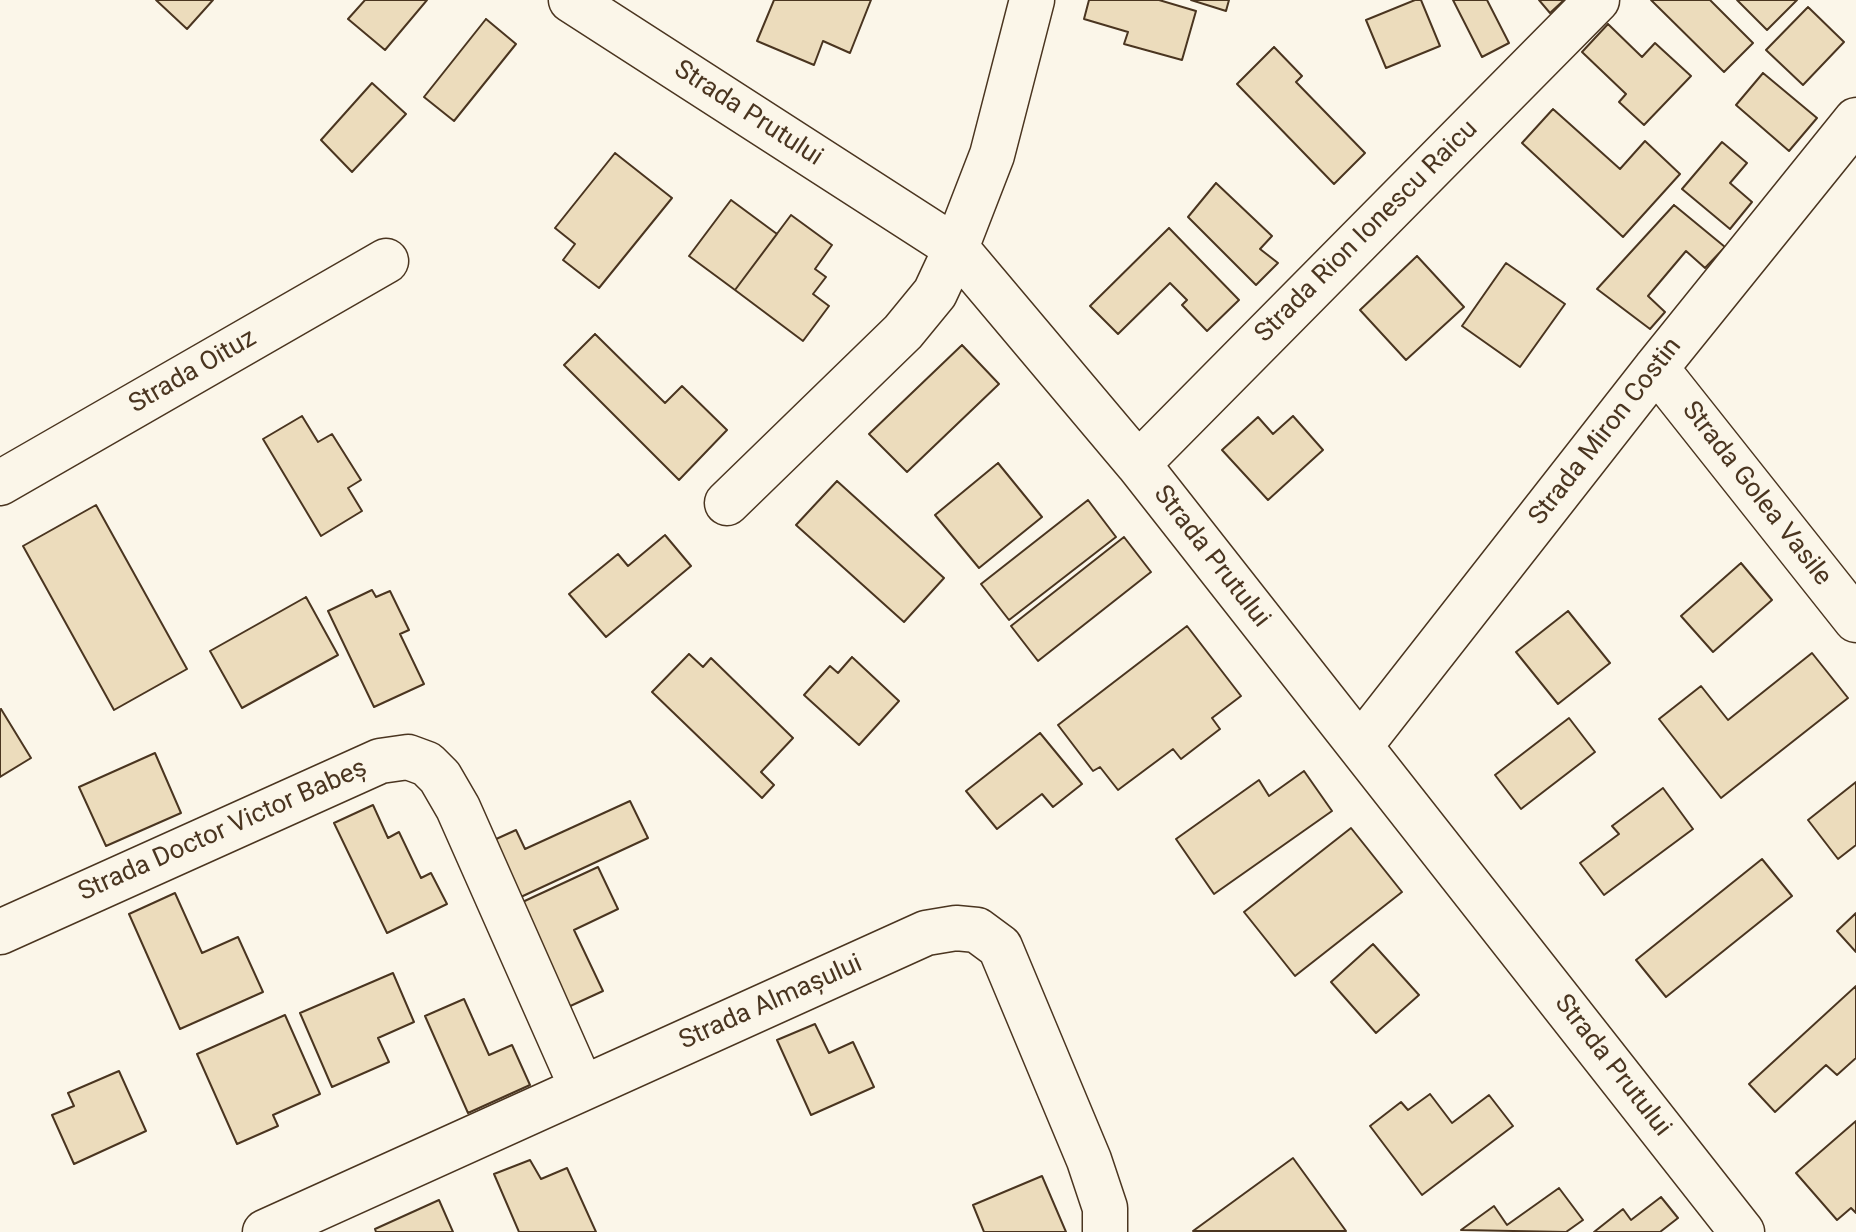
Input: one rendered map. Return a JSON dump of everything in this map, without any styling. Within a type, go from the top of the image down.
[{"type":"street","name":"Strada Prutului","points":[[571,0],[956,248],[1138,464],[1742,1232]]},
{"type":"street","points":[[727,503],[903,332],[935,293],[992,155],[1032,0]]},
{"type":"street","name":"Strada Rion Ionescu Raicu","points":[[1138,464],[1597,0]]},
{"type":"street","name":"Strada Miron Costin","points":[[1360,746],[1656,368],[1856,120]]},
{"type":"street","name":"Strada Oituz","points":[[0,483],[386,261]]},
{"type":"street","name":"Strada Golea Vasile","points":[[1656,368],[1856,620]]},
{"type":"street","name":"Strada Doctor Victor Babeș","points":[[0,932],[380,761],[408,757],[427,764],[440,777],[458,808],[582,1088]]},
{"type":"street","name":"Strada Almașului","points":[[265,1232],[926,933],[956,928],[977,930],[1000,947],[1089,1160],[1105,1208],[1105,1232]]},
{"type":"building","points":[[156,0],[213,0],[187,29]]},
{"type":"building","points":[[365,0],[427,0],[385,50],[348,19]]},
{"type":"building","points":[[774,0],[871,0],[850,53],[823,41],[814,65],[757,41]]},
{"type":"building","points":[[1089,0],[1159,0],[1196,11],[1182,60],[1124,44],[1128,32],[1084,19]]},
{"type":"building","points":[[1191,0],[1229,0],[1226,11]]},
{"type":"building","points":[[1421,0],[1440,46],[1386,68],[1366,20]]},
{"type":"building","points":[[1453,0],[1487,0],[1509,43],[1482,57]]},
{"type":"building","points":[[1539,0],[1564,0],[1550,13]]},
{"type":"building","points":[[1651,0],[1710,0],[1753,43],[1724,72]]},
{"type":"building","points":[[1737,0],[1797,0],[1767,30]]},
{"type":"building","points":[[1808,7],[1844,42],[1803,85],[1766,50]]},
{"type":"building","points":[[486,19],[516,44],[454,121],[424,97]]},
{"type":"building","points":[[1608,24],[1642,57],[1655,43],[1691,76],[1644,125],[1619,102],[1626,94],[1582,52]]},
{"type":"building","points":[[1274,47],[1302,76],[1296,82],[1365,153],[1334,184],[1237,84]]},
{"type":"building","points":[[1763,73],[1817,118],[1789,151],[1736,105]]},
{"type":"building","points":[[372,83],[406,114],[352,172],[321,140]]},
{"type":"building","points":[[1553,109],[1620,169],[1645,141],[1680,174],[1623,237],[1522,143]]},
{"type":"building","points":[[1722,142],[1747,163],[1730,183],[1752,202],[1730,229],[1682,189]]},
{"type":"building","points":[[615,153],[672,198],[599,288],[563,260],[575,244],[555,228]]},
{"type":"building","points":[[1216,183],[1272,236],[1260,249],[1278,263],[1256,285],[1188,217]]},
{"type":"building","points":[[731,200],[777,234],[735,290],[689,256]]},
{"type":"building","points":[[1674,205],[1725,247],[1705,268],[1686,251],[1648,296],[1665,312],[1650,329],[1597,289]]},
{"type":"building","points":[[791,215],[832,245],[815,269],[826,277],[813,294],[829,306],[803,341],[735,290]]},
{"type":"building","points":[[1169,228],[1239,300],[1207,331],[1182,305],[1187,300],[1170,283],[1118,334],[1090,306]]},
{"type":"building","points":[[1417,256],[1464,307],[1406,360],[1360,310]]},
{"type":"building","points":[[1506,263],[1565,304],[1520,367],[1462,326]]},
{"type":"building","points":[[595,334],[665,403],[682,386],[727,430],[679,480],[564,365]]},
{"type":"building","points":[[962,345],[999,384],[907,472],[869,434]]},
{"type":"building","points":[[302,416],[318,442],[332,434],[361,480],[348,488],[362,511],[321,536],[263,439]]},
{"type":"building","points":[[1293,416],[1323,450],[1268,500],[1222,450],[1258,417],[1273,434]]},
{"type":"building","points":[[998,463],[1042,517],[979,568],[935,515]]},
{"type":"building","points":[[837,481],[944,578],[904,622],[796,525]]},
{"type":"building","points":[[1088,500],[1116,537],[1009,620],[981,584]]},
{"type":"building","points":[[96,505],[187,669],[114,710],[23,546]]},
{"type":"building","points":[[665,535],[691,566],[606,637],[569,594],[618,554],[628,566]]},
{"type":"building","points":[[1124,537],[1151,572],[1038,661],[1011,626]]},
{"type":"building","points":[[1741,563],[1772,600],[1713,652],[1681,616]]},
{"type":"building","points":[[372,590],[376,597],[390,591],[409,630],[400,634],[424,684],[374,707],[328,611]]},
{"type":"building","points":[[306,597],[338,655],[242,708],[210,651]]},
{"type":"building","points":[[1568,611],[1610,663],[1558,704],[1516,652]]},
{"type":"building","points":[[1187,626],[1241,696],[1212,718],[1220,729],[1181,759],[1173,749],[1118,790],[1100,767],[1093,771],[1058,725]]},
{"type":"building","points":[[1812,653],[1848,698],[1721,798],[1659,719],[1701,686],[1728,720]]},
{"type":"building","points":[[689,654],[703,667],[711,658],[793,738],[761,772],[774,785],[762,798],[652,692]]},
{"type":"building","points":[[852,657],[899,701],[859,745],[804,695],[830,666],[838,673]]},
{"type":"building","points":[[0,710],[31,758],[0,777]]},
{"type":"building","points":[[1569,718],[1595,752],[1521,809],[1495,775]]},
{"type":"building","points":[[1040,733],[1082,784],[1053,807],[1042,794],[997,829],[966,791]]},
{"type":"building","points":[[155,753],[181,813],[106,846],[79,787]]},
{"type":"building","points":[[1304,771],[1332,811],[1214,894],[1176,839],[1259,780],[1269,796]]},
{"type":"building","points":[[1856,782],[1856,845],[1838,859],[1808,820]]},
{"type":"building","points":[[1663,788],[1693,829],[1604,895],[1580,863],[1619,834],[1612,826]]},
{"type":"building","points":[[630,801],[648,838],[510,902],[483,845],[516,830],[525,849]]},
{"type":"building","points":[[373,805],[388,838],[399,832],[421,878],[431,873],[447,904],[387,933],[334,823]]},
{"type":"building","points":[[1351,828],[1402,892],[1295,976],[1244,912]]},
{"type":"building","points":[[1762,859],[1792,896],[1666,997],[1636,960]]},
{"type":"building","points":[[598,867],[618,909],[574,930],[603,991],[566,1008],[516,905]]},
{"type":"building","points":[[175,893],[202,953],[238,937],[263,992],[180,1029],[129,914]]},
{"type":"building","points":[[1856,913],[1856,952],[1837,931]]},
{"type":"building","points":[[1373,944],[1419,995],[1376,1033],[1331,982]]},
{"type":"building","points":[[393,973],[414,1022],[378,1038],[389,1062],[332,1087],[300,1013]]},
{"type":"building","points":[[1856,986],[1856,1058],[1837,1075],[1826,1065],[1775,1112],[1749,1084]]},
{"type":"building","points":[[464,999],[489,1055],[512,1045],[530,1085],[468,1113],[425,1016]]},
{"type":"building","points":[[285,1015],[320,1094],[273,1115],[278,1126],[237,1144],[197,1054]]},
{"type":"building","points":[[815,1024],[829,1053],[853,1042],[874,1087],[811,1115],[777,1040]]},
{"type":"building","points":[[119,1071],[146,1131],[74,1164],[52,1115],[74,1106],[68,1093]]},
{"type":"building","points":[[1430,1094],[1452,1123],[1489,1095],[1513,1126],[1422,1195],[1370,1126],[1401,1102],[1408,1110]]},
{"type":"building","points":[[1856,1121],[1856,1213],[1851,1208],[1837,1220],[1796,1173]]},
{"type":"building","points":[[1293,1158],[1346,1231],[1193,1231]]},
{"type":"building","points":[[530,1160],[541,1179],[567,1168],[596,1232],[519,1232],[494,1174]]},
{"type":"building","points":[[1042,1176],[1066,1232],[984,1232],[973,1205]]},
{"type":"building","points":[[1559,1188],[1583,1220],[1566,1232],[1461,1230],[1494,1206],[1507,1225]]},
{"type":"building","points":[[1661,1197],[1678,1218],[1660,1232],[1594,1232],[1623,1209],[1631,1220]]},
{"type":"building","points":[[439,1200],[453,1232],[376,1232],[375,1229]]}]
